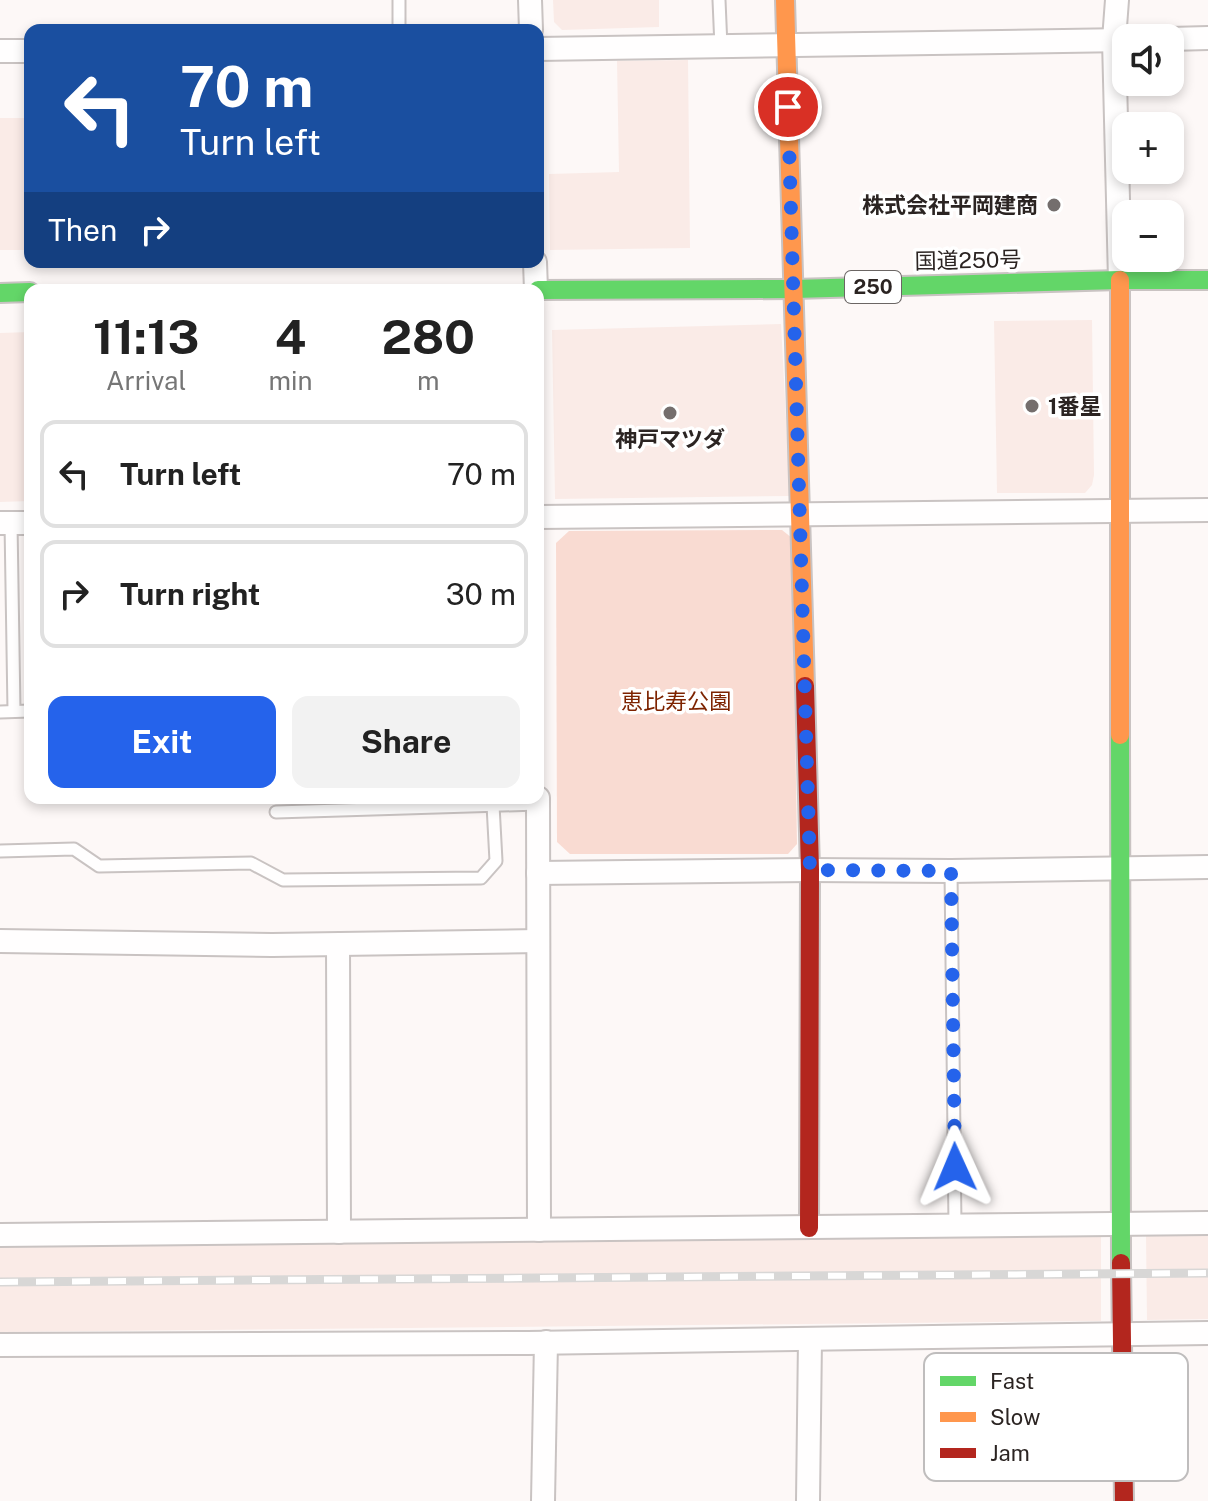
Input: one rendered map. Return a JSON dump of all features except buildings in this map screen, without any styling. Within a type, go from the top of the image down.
[{"type":"main road","points":[[785,0],[810,870],[809,1228]]},
{"type":"main road","points":[[1120,280],[1123,1353]]},
{"type":"main road","name":"国道250号","points":[[544,290],[794,289],[1208,280]]},
{"type":"main road","points":[[0,293],[24,292]]},
{"type":"main road","points":[[1124,1481],[1124,1501]]},
{"type":"street","points":[[530,0],[531,24]]},
{"type":"street","points":[[1117,0],[1119,24]]},
{"type":"street","points":[[1184,39],[1208,38]]},
{"type":"street","points":[[544,49],[1112,40]]},
{"type":"street","points":[[0,51],[24,51]]},
{"type":"street","points":[[1120,96],[1120,280]]},
{"type":"street","points":[[544,517],[1208,510]]},
{"type":"street","points":[[538,804],[539,1230]]},
{"type":"street","points":[[538,873],[1208,867]]},
{"type":"street","points":[[0,941],[338,945],[538,941]]},
{"type":"street","points":[[338,945],[339,1232]]},
{"type":"street","points":[[0,1235],[1208,1223]]},
{"type":"street","points":[[0,1345],[546,1342],[1208,1333]]},
{"type":"street","points":[[808,1501],[810,1339]]},
{"type":"street","points":[[543,1501],[546,1342]]},
{"type":"lane","points":[[399,0],[399,24]]},
{"type":"lane","points":[[719,0],[721,47]]},
{"type":"lane","points":[[14,523],[14,711]]},
{"type":"lane","points":[[0,712],[24,711]]},
{"type":"lane","points":[[276,812],[413,804]]},
{"type":"lane","points":[[478,804],[504,804]]},
{"type":"lane","points":[[0,851],[74,849],[99,866],[251,863],[283,880],[481,878],[496,861],[493,805]]},
{"type":"lane","points":[[951,871],[955,1226]]},
{"type":"shaded area","points":[[553,0],[659,0],[659,27],[562,30],[554,22]]},
{"type":"shaded area","points":[[688,60],[690,248],[550,250],[549,174],[619,172],[617,61]]},
{"type":"shaded area","points":[[0,118],[24,118],[24,250],[0,250]]},
{"type":"shaded area","points":[[1092,320],[1092,485],[1085,493],[997,493],[994,321]]},
{"type":"shaded area","name":"神戸マツダ","points":[[781,324],[790,496],[555,499],[552,330]]},
{"type":"shaded area","points":[[24,332],[24,501],[0,502],[0,333]]},
{"type":"shaded area","points":[[1101,1235],[1101,1321],[0,1332],[0,1246]]},
{"type":"shaded area","points":[[1208,1235],[1208,1319],[1147,1320],[1146,1236]]},
{"type":"green space","name":"恵比寿公園","points":[[782,530],[792,538],[797,844],[788,854],[570,854],[557,842],[556,543],[569,531]]},
{"type":"railway","points":[[0,1282],[1208,1273]]},
{"type":"traffic: fast","points":[[544,290],[794,289],[1208,280]]},
{"type":"traffic: fast","points":[[0,293],[24,292]]},
{"type":"traffic: fast","points":[[1120,735],[1121,1263]]},
{"type":"traffic: slow","points":[[785,0],[805,686]]},
{"type":"traffic: slow","points":[[1120,280],[1120,735]]},
{"type":"traffic: jam","points":[[805,686],[810,870],[809,1228]]},
{"type":"traffic: jam","points":[[1121,1263],[1122,1353]]},
{"type":"traffic: jam","points":[[1124,1481],[1124,1501]]},
{"type":"place","name":"株式会社平岡建商","points":[[1054,205]]},
{"type":"place","name":"1番星","points":[[1032,406]]},
{"type":"place","name":"神戸マツダ","points":[[670,413]]},
{"type":"route","points":[[788,107],[810,870],[951,871],[955,1167]]}]
